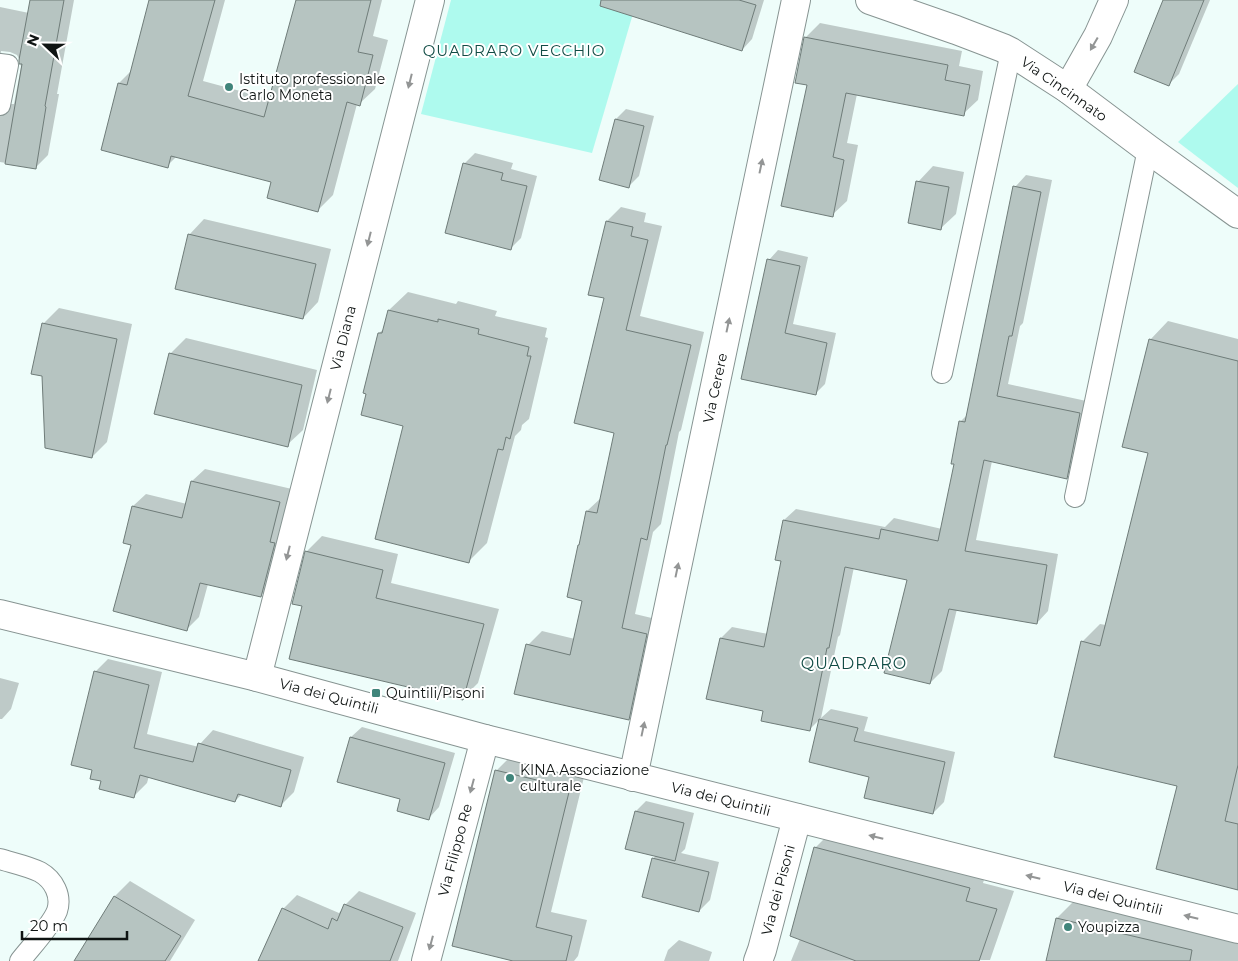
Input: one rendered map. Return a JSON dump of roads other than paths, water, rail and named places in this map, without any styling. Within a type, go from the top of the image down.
[{"type":"street","name":"Via Diana","points":[[256,677],[430,0]]},
{"type":"street","name":"Via Cerere","points":[[633,777],[796,0]]},
{"type":"street","name":"Via Cincinnato","points":[[870,0],[956,30],[1011,52],[1068,89],[1238,214]]},
{"type":"street","points":[[1068,89],[1098,36],[1114,0]]},
{"type":"street","name":"Via dei Quintili","points":[[0,614],[256,677],[633,777],[1238,929]]},
{"type":"street","name":"Via Filippo Re","points":[[426,961],[485,739]]},
{"type":"street","name":"Via dei Pisoni","points":[[758,961],[797,818]]},
{"type":"lane","points":[[942,373],[1011,52]]},
{"type":"lane","points":[[0,64],[8,66],[0,105]]},
{"type":"lane","points":[[1075,497],[1148,149]]},
{"type":"lane","points":[[0,859],[38,871],[46,876],[56,890],[58,899],[58,909],[53,919],[20,961]]},
{"type":"place","name":"Istituto professionale Carlo Moneta","points":[[229,87]]},
{"type":"place","name":"Quintili/Pisoni","points":[[376,693]]},
{"type":"place","name":"KINA Associazione culturale","points":[[510,778]]},
{"type":"place","name":"Youpizza","points":[[1068,927]]},
{"type":"district","name":"QUADRARO VECCHIO","points":[[514,51]]},
{"type":"district","name":"QUADRARO","points":[[854,663]]}]
